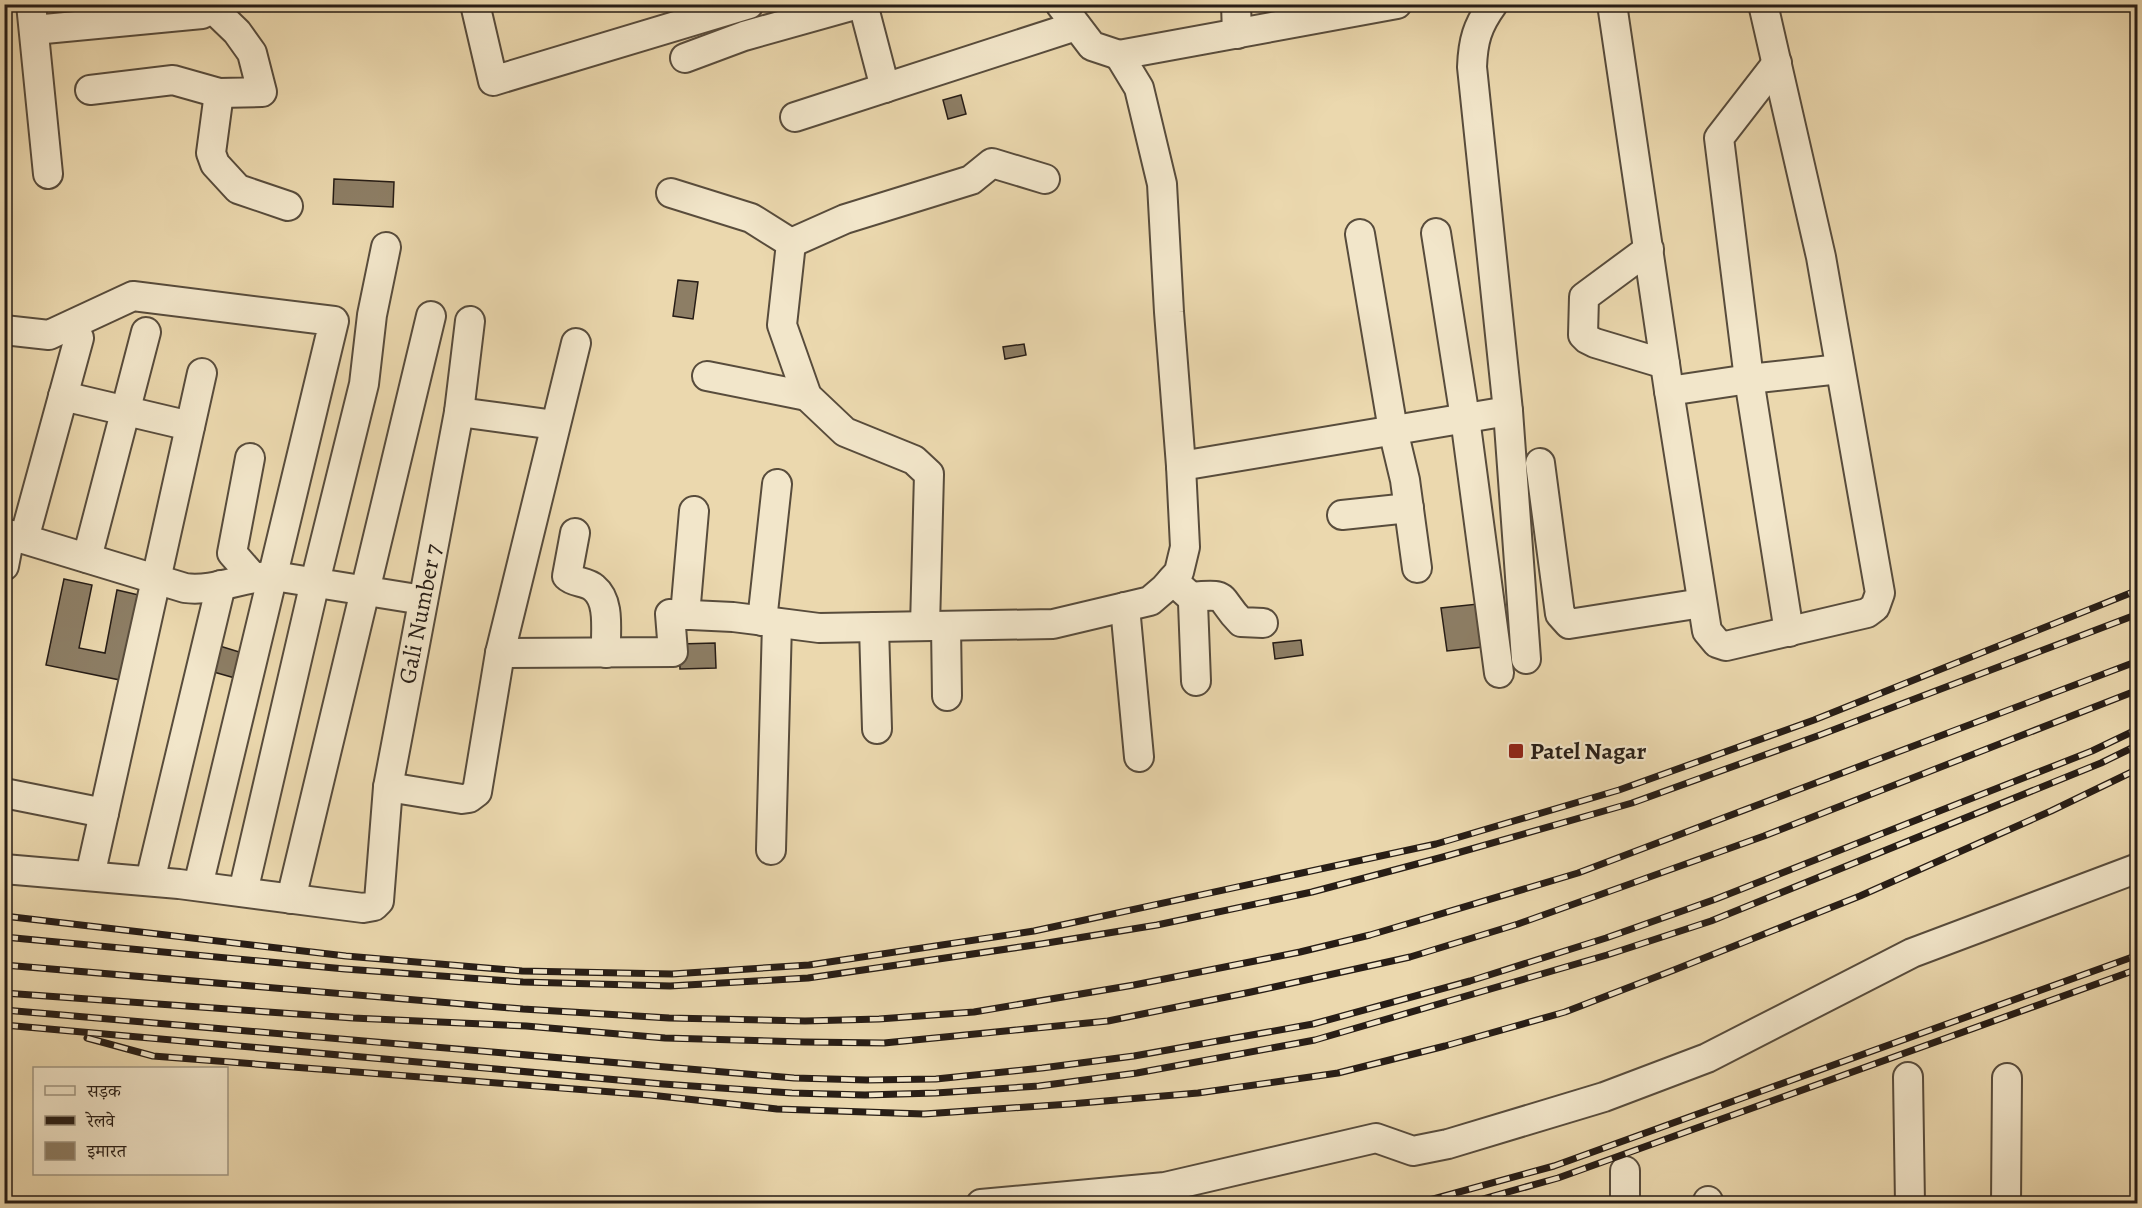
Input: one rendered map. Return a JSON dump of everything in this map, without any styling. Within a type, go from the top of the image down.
[{"type":"street","points":[[475,4],[493,81],[749,4]]},
{"type":"street","points":[[685,58],[744,36],[858,4]]},
{"type":"street","points":[[863,4],[885,88]]},
{"type":"street","points":[[1236,4],[1237,34]]},
{"type":"street","points":[[795,117],[885,88],[1068,15],[1092,46],[1119,55],[1397,4]]},
{"type":"street","points":[[1493,4],[1480,22],[1473,46],[1472,68],[1508,411],[1526,659]]},
{"type":"street","points":[[1612,4],[1702,603],[1707,631],[1717,643],[1726,646],[1868,613],[1875,607],[1880,593],[1821,257],[1763,4]]},
{"type":"street","points":[[48,174],[32,17],[202,14],[210,5],[237,32],[252,53],[262,92],[219,93],[173,80],[90,90]]},
{"type":"street","points":[[1119,55],[1139,88],[1162,184],[1185,547],[1179,572],[1182,588],[1193,603],[1196,681]]},
{"type":"street","points":[[1777,63],[1719,138],[1749,379],[1789,632]]},
{"type":"street","points":[[219,93],[212,153],[215,164],[238,189],[288,206]]},
{"type":"street","points":[[791,243],[844,219],[971,180],[992,164],[1045,179]]},
{"type":"street","points":[[671,193],[750,218],[791,243]]},
{"type":"street","points":[[1436,233],[1465,418],[1499,674]]},
{"type":"street","points":[[1360,234],[1393,430],[1405,480],[1417,568]]},
{"type":"street","points":[[791,243],[782,325],[807,396],[845,432],[914,460],[929,474],[935,626],[947,696]]},
{"type":"street","points":[[243,892],[364,384],[372,315],[386,247]]},
{"type":"street","points":[[1649,249],[1584,297],[1583,335],[1667,377],[1749,379],[1840,369]]},
{"type":"street","points":[[4,330],[49,335],[133,296],[334,321],[264,576],[198,886]]},
{"type":"street","points":[[4,869],[198,886],[291,899],[431,316]]},
{"type":"street","name":"Gali Number 7","points":[[291,899],[363,908],[374,906],[379,901],[388,787],[459,412],[470,321]]},
{"type":"street","points":[[87,558],[146,332]]},
{"type":"street","points":[[4,566],[63,396],[79,338]]},
{"type":"street","points":[[388,787],[462,799],[474,796],[477,792],[500,653],[576,343]]},
{"type":"street","points":[[90,876],[202,373]]},
{"type":"street","points":[[707,376],[807,396]]},
{"type":"street","points":[[63,396],[190,426]]},
{"type":"street","points":[[1181,466],[1508,411]]},
{"type":"street","points":[[459,412],[555,424]]},
{"type":"street","points":[[250,458],[232,553],[264,576]]},
{"type":"street","points":[[1540,463],[1560,614],[1569,624],[1702,603]]},
{"type":"street","points":[[771,850],[770,622],[777,484]]},
{"type":"street","points":[[1342,515],[1409,508]]},
{"type":"street","points":[[685,615],[694,511]]},
{"type":"street","points":[[574,532],[567,576],[571,580],[592,586],[604,601],[606,653]]},
{"type":"street","points":[[13,535],[194,589],[264,576],[423,600]]},
{"type":"street","points":[[150,881],[221,585]]},
{"type":"street","points":[[500,653],[672,652],[670,614],[733,617],[819,628],[1053,624],[1150,601],[1182,588],[1216,594],[1222,597],[1241,622],[1263,623]]},
{"type":"street","points":[[1125,607],[1139,757]]},
{"type":"street","points":[[874,627],[877,729]]},
{"type":"street","points":[[4,793],[104,813]]},
{"type":"street","points":[[981,1203],[1166,1187],[1376,1138],[1413,1150],[1448,1144],[1604,1096],[1707,1058],[1912,953],[2138,868]]},
{"type":"street","points":[[1908,1077],[1910,1203]]},
{"type":"street","points":[[2006,1203],[2007,1078]]},
{"type":"street","points":[[1625,1171],[1626,1203]]},
{"type":"building","points":[[961,95],[966,114],[948,119],[943,100]]},
{"type":"building","points":[[334,179],[394,182],[393,207],[333,204]]},
{"type":"building","points":[[678,280],[698,282],[693,319],[673,316]]},
{"type":"building","points":[[1024,344],[1026,355],[1005,359],[1003,347]]},
{"type":"building","points":[[64,579],[92,585],[79,648],[105,653],[117,590],[143,596],[125,681],[46,665]]},
{"type":"building","points":[[1478,604],[1483,647],[1447,651],[1441,608]]},
{"type":"building","points":[[1301,640],[1303,655],[1275,659],[1273,643]]},
{"type":"building","points":[[210,643],[249,655],[242,680],[203,669]]},
{"type":"building","points":[[715,643],[716,668],[680,669],[679,644]]},
{"type":"railway","points":[[4,916],[346,956],[522,971],[672,974],[809,965],[1034,931],[1436,844],[1619,790],[1814,720],[2138,590]]},
{"type":"railway","points":[[4,937],[345,969],[523,982],[670,986],[808,978],[1041,944],[1157,925],[1312,892],[1632,803],[1820,735],[2138,614]]},
{"type":"railway","points":[[4,965],[523,1009],[669,1018],[805,1021],[879,1019],[974,1012],[1134,985],[1300,952],[1370,935],[1578,873],[2138,661]]},
{"type":"railway","points":[[4,993],[353,1018],[526,1026],[665,1038],[804,1042],[884,1043],[1108,1021],[1410,957],[1518,924],[1764,836],[2138,690]]},
{"type":"railway","points":[[4,1010],[794,1078],[936,1079],[1134,1056],[1313,1024],[1470,981],[1606,938],[1716,899],[2092,751],[2138,729]]},
{"type":"railway","points":[[4,1025],[663,1084],[792,1093],[865,1095],[936,1093],[1039,1086],[1137,1073],[1315,1040],[1607,955],[1711,921],[2101,763],[2138,745]]},
{"type":"railway","points":[[87,1038],[153,1056],[650,1095],[777,1109],[924,1114],[1198,1093],[1338,1073],[1565,1012],[1860,896],[2051,811],[2138,769]]},
{"type":"railway","points":[[1415,1204],[1554,1166],[2138,955]]},
{"type":"railway","points":[[1465,1204],[1558,1178],[2138,969]]},
{"type":"place","name":"Patel Nagar","points":[[1516,751]]}]
